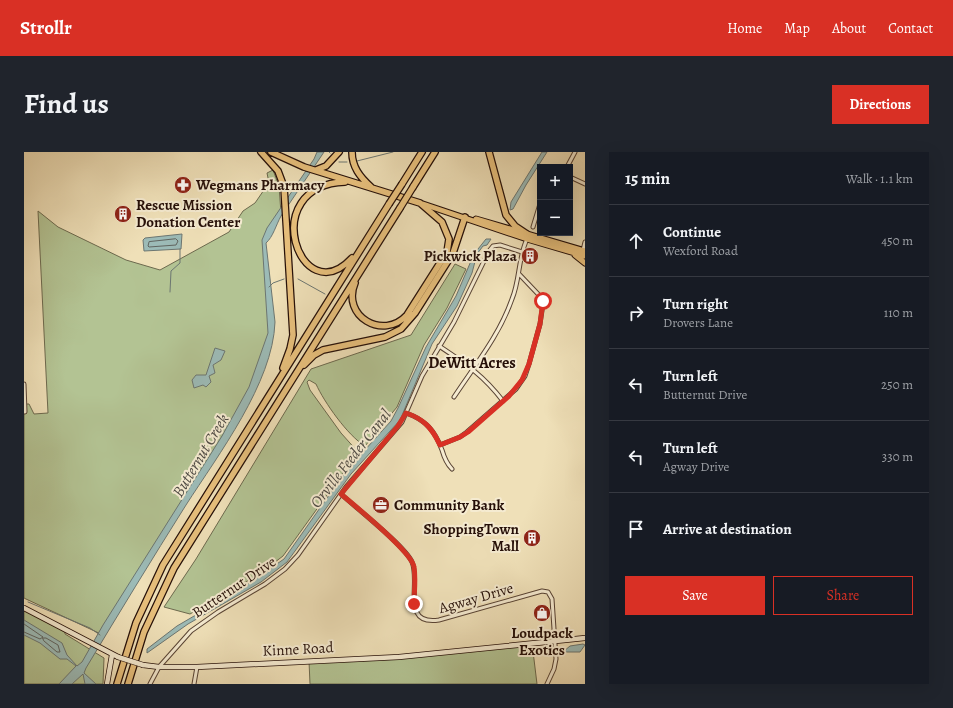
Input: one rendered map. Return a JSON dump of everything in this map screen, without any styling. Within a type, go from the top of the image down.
[{"type":"highway","points":[[261,152],[278,172],[285,194],[293,335],[289,355],[278,381]]},
{"type":"highway","points":[[271,152],[289,161],[420,204],[442,222],[448,233],[448,248],[444,259],[410,311],[399,322],[388,326],[378,326],[365,320],[358,313],[353,303],[353,290],[363,267]]},
{"type":"highway","points":[[315,170],[326,166],[339,152]]},
{"type":"highway","points":[[352,152],[353,163],[356,170],[373,188]]},
{"type":"highway","points":[[128,684],[144,632],[174,568],[435,152]]},
{"type":"highway","points":[[489,152],[506,215],[515,226],[528,236]]},
{"type":"highway","points":[[117,684],[136,623],[158,575],[421,153]]},
{"type":"highway","points":[[350,181],[326,184],[314,190],[308,196],[296,214],[294,240],[298,253],[305,263],[324,271],[340,268],[360,249]]},
{"type":"highway","points":[[295,374],[314,355],[323,350],[385,337],[393,334],[405,325],[453,253],[465,218]]},
{"type":"main road","points":[[420,204],[465,218],[483,221],[585,256]]},
{"type":"main road","points":[[528,236],[584,251]]},
{"type":"main road","points":[[567,251],[579,257],[585,263]]},
{"type":"street","points":[[569,164],[575,152]]},
{"type":"street","points":[[573,178],[585,184]]},
{"type":"street","points":[[533,228],[537,214]]},
{"type":"street","points":[[454,397],[493,341],[504,320],[515,291],[522,252],[528,236]]},
{"type":"street","points":[[584,251],[585,242]]},
{"type":"street","name":"Butternut Drive","points":[[150,684],[159,668],[180,642],[203,622],[252,593],[285,569],[311,538],[341,494],[398,426],[406,413],[422,376],[493,246],[500,245],[522,252]]},
{"type":"street","points":[[440,445],[468,432],[516,389],[525,376],[542,313],[543,301],[519,274]]},
{"type":"street","points":[[439,346],[473,368],[484,378],[503,401]]},
{"type":"street","points":[[24,384],[26,412]]},
{"type":"street","points":[[406,413],[425,422],[431,428],[440,445],[444,457],[452,469]]},
{"type":"street","name":"Agway Drive","points":[[341,494],[392,540],[411,560],[414,567],[415,609],[423,619],[428,621],[439,620],[546,590],[551,595],[552,599],[556,640]]},
{"type":"street","name":"Kinne Road","points":[[24,608],[110,654],[143,665],[159,668],[423,655],[585,638]]},
{"type":"street","points":[[547,684],[555,664],[556,640]]},
{"type":"street","points":[[107,684],[110,654]]},
{"type":"street","points":[[194,684],[197,667]]},
{"type":"green space","points":[[273,170],[279,186],[281,213],[264,245],[271,332],[256,380],[103,635],[24,598],[24,404],[29,404],[34,414],[48,413],[38,211],[58,227],[126,260],[160,270],[229,232],[243,211],[255,203],[266,187],[268,178],[267,173]]},
{"type":"green space","points":[[455,264],[466,269],[447,308],[424,345],[397,407],[365,446],[351,435],[344,427],[316,384],[309,380],[307,382],[310,390],[341,433],[358,452],[283,556],[258,575],[190,614],[164,607],[196,559],[311,369],[411,335]]},
{"type":"green space","points":[[24,609],[65,632],[65,634],[104,658],[103,684],[24,684]]},
{"type":"green space","points":[[532,643],[537,684],[310,684],[309,661],[399,657]]},
{"type":"water","points":[[317,152],[324,152],[281,216],[273,234],[266,243],[275,322],[272,345],[265,369],[254,394],[228,441],[173,525],[86,668],[84,673],[96,684],[85,684],[83,674],[72,684],[59,684],[76,666],[67,659],[60,659],[40,643],[24,635],[24,620],[62,643],[67,655],[77,666],[82,662],[103,625],[222,436],[249,387],[268,333],[262,240],[267,228],[314,159]]},
{"type":"water","points":[[542,152],[547,152],[539,164],[537,164],[537,168],[513,209],[510,210],[511,202]]},
{"type":"water","points":[[182,234],[181,249],[144,251],[143,240],[145,238]]},
{"type":"water","points":[[486,239],[491,239],[477,254],[472,273],[457,306],[432,344],[400,420],[351,474],[287,562],[261,582],[188,624],[147,653],[147,649],[177,626],[242,588],[284,559],[346,471],[391,421],[426,347],[456,296],[474,254]]},
{"type":"water","points":[[215,348],[225,351],[221,360],[213,365],[215,373],[209,376],[211,382],[206,387],[203,385],[194,388],[192,380],[196,375],[206,375]]},
{"type":"water","points":[[585,645],[580,652],[564,651],[570,646]]},
{"type":"waterway","points":[[357,161],[393,152]]},
{"type":"waterway","points":[[339,162],[347,162]]},
{"type":"waterway","points":[[170,292],[171,271],[180,263],[180,249]]},
{"type":"waterway","points":[[269,287],[273,283],[284,279]]},
{"type":"waterway","points":[[298,279],[325,294]]},
{"type":"waterway","points":[[28,602],[90,628],[100,635]]},
{"type":"place","name":"Wegmans Pharmacy","points":[[183,185]]},
{"type":"place","name":"Rescue Mission Donation Center","points":[[123,214]]},
{"type":"place","name":"Pickwick Plaza","points":[[530,256]]},
{"type":"place","name":"Community Bank","points":[[381,505]]},
{"type":"place","name":"ShoppingTown Mall","points":[[532,538]]},
{"type":"place","name":"Loudpack Exotics","points":[[542,613]]},
{"type":"district","name":"DeWitt Acres","points":[[472,362]]},
{"type":"route","points":[[414,604],[414,567],[408,554],[341,494],[356,474],[402,422],[406,413],[425,422],[431,428],[440,445],[468,432],[509,396],[525,376],[540,324],[543,301]]},
{"type":"water label","name":"Butternut Creek","points":[[200,455]]},
{"type":"water label","name":"Orville Feeder Canal","points":[[350,458]]}]
